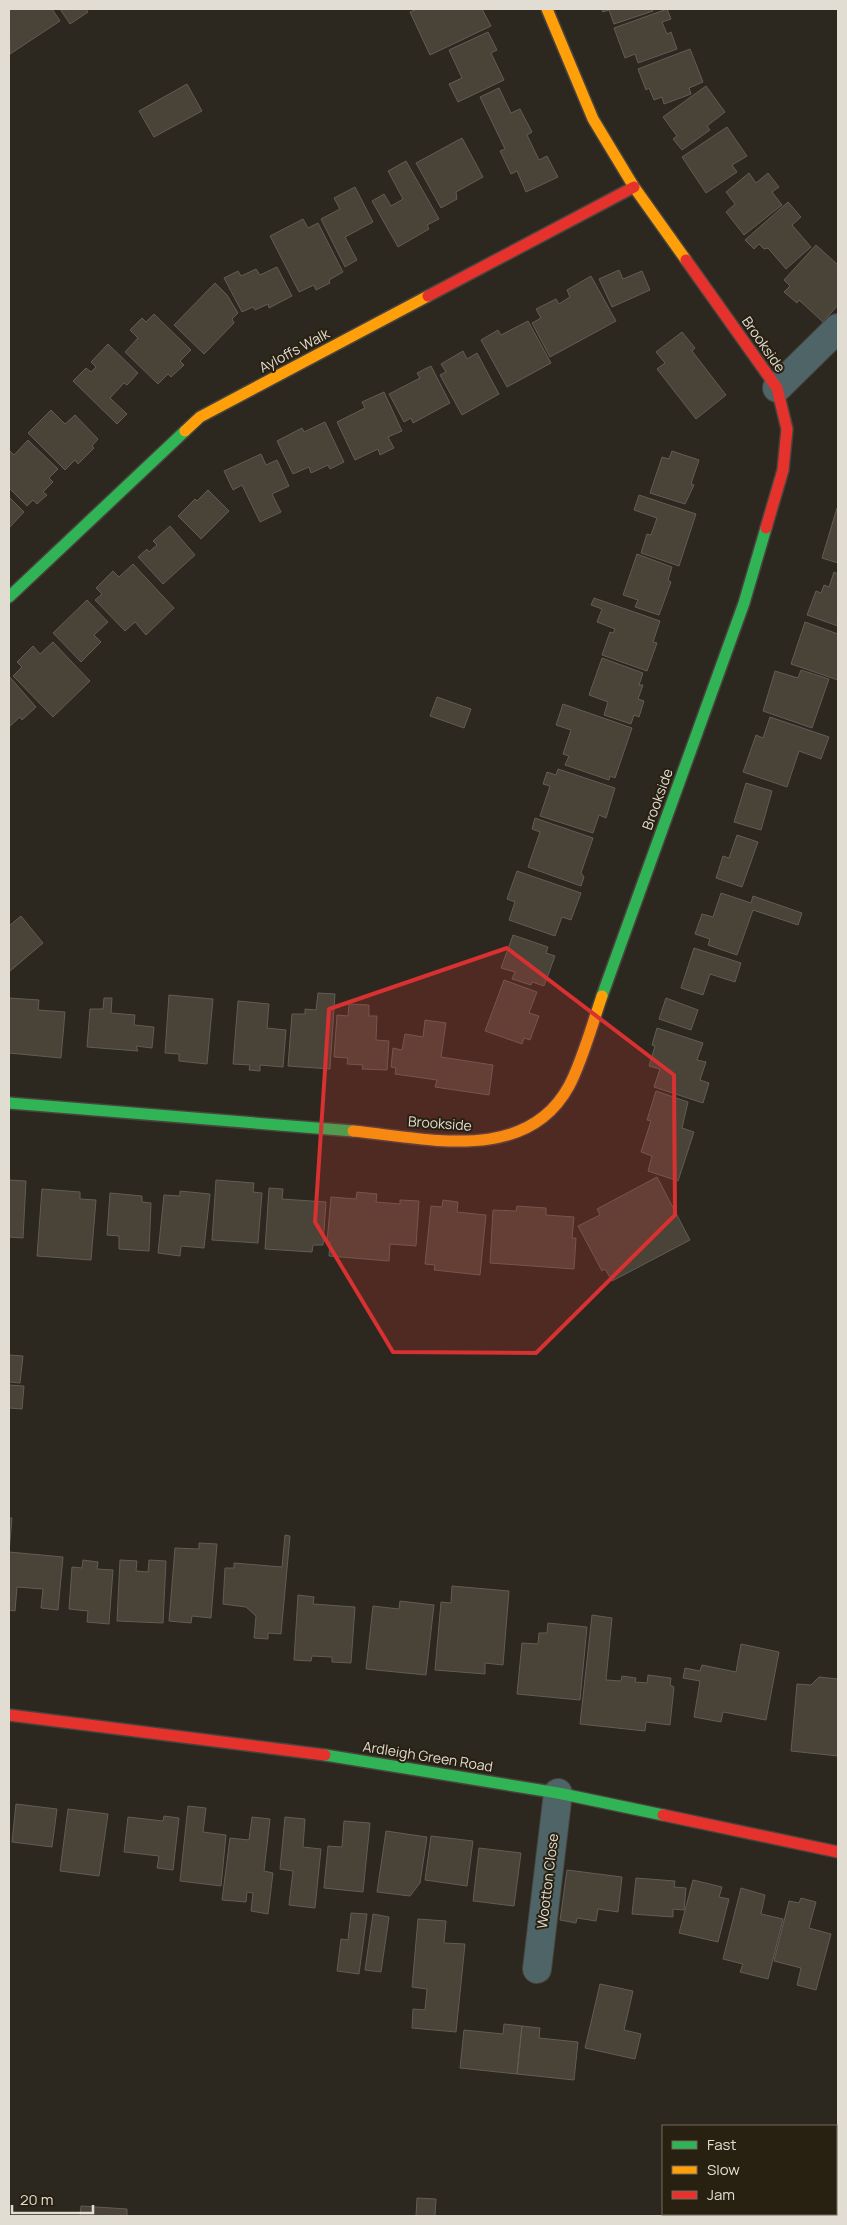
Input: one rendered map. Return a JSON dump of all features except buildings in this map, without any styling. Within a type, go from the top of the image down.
[{"type":"street","name":"Brookside","points":[[9,1103],[339,1129],[463,1142],[500,1139],[529,1126],[553,1110],[570,1085],[744,603],[783,470],[787,429],[777,388],[634,187],[593,119],[547,9]]},
{"type":"street","name":"Ayloffs Walk","points":[[9,597],[200,417],[634,187]]},
{"type":"street","points":[[777,388],[838,328]]},
{"type":"street","name":"Ardleigh Green Road","points":[[9,1715],[369,1761],[558,1793],[838,1852]]},
{"type":"street","name":"Wootton Close","points":[[537,1970],[558,1793]]},
{"type":"highlighted area","points":[[507,948],[674,1075],[675,1215],[536,1353],[393,1352],[315,1222],[329,1009]]},
{"type":"traffic: fast","points":[[9,597],[185,431]]},
{"type":"traffic: fast","points":[[602,996],[744,603],[766,528]]},
{"type":"traffic: fast","points":[[9,1103],[353,1131]]},
{"type":"traffic: fast","points":[[325,1755],[558,1793],[663,1815]]},
{"type":"traffic: slow","points":[[547,9],[593,119],[634,187],[686,260]]},
{"type":"traffic: slow","points":[[185,431],[200,417],[428,296]]},
{"type":"traffic: slow","points":[[353,1131],[442,1141],[472,1141],[501,1137],[527,1127],[550,1111],[569,1086],[583,1054],[602,996]]},
{"type":"traffic: jam","points":[[428,296],[634,187]]},
{"type":"traffic: jam","points":[[686,260],[777,388],[787,429],[783,470],[766,528]]},
{"type":"traffic: jam","points":[[9,1715],[325,1755]]},
{"type":"traffic: jam","points":[[663,1815],[838,1852]]}]
